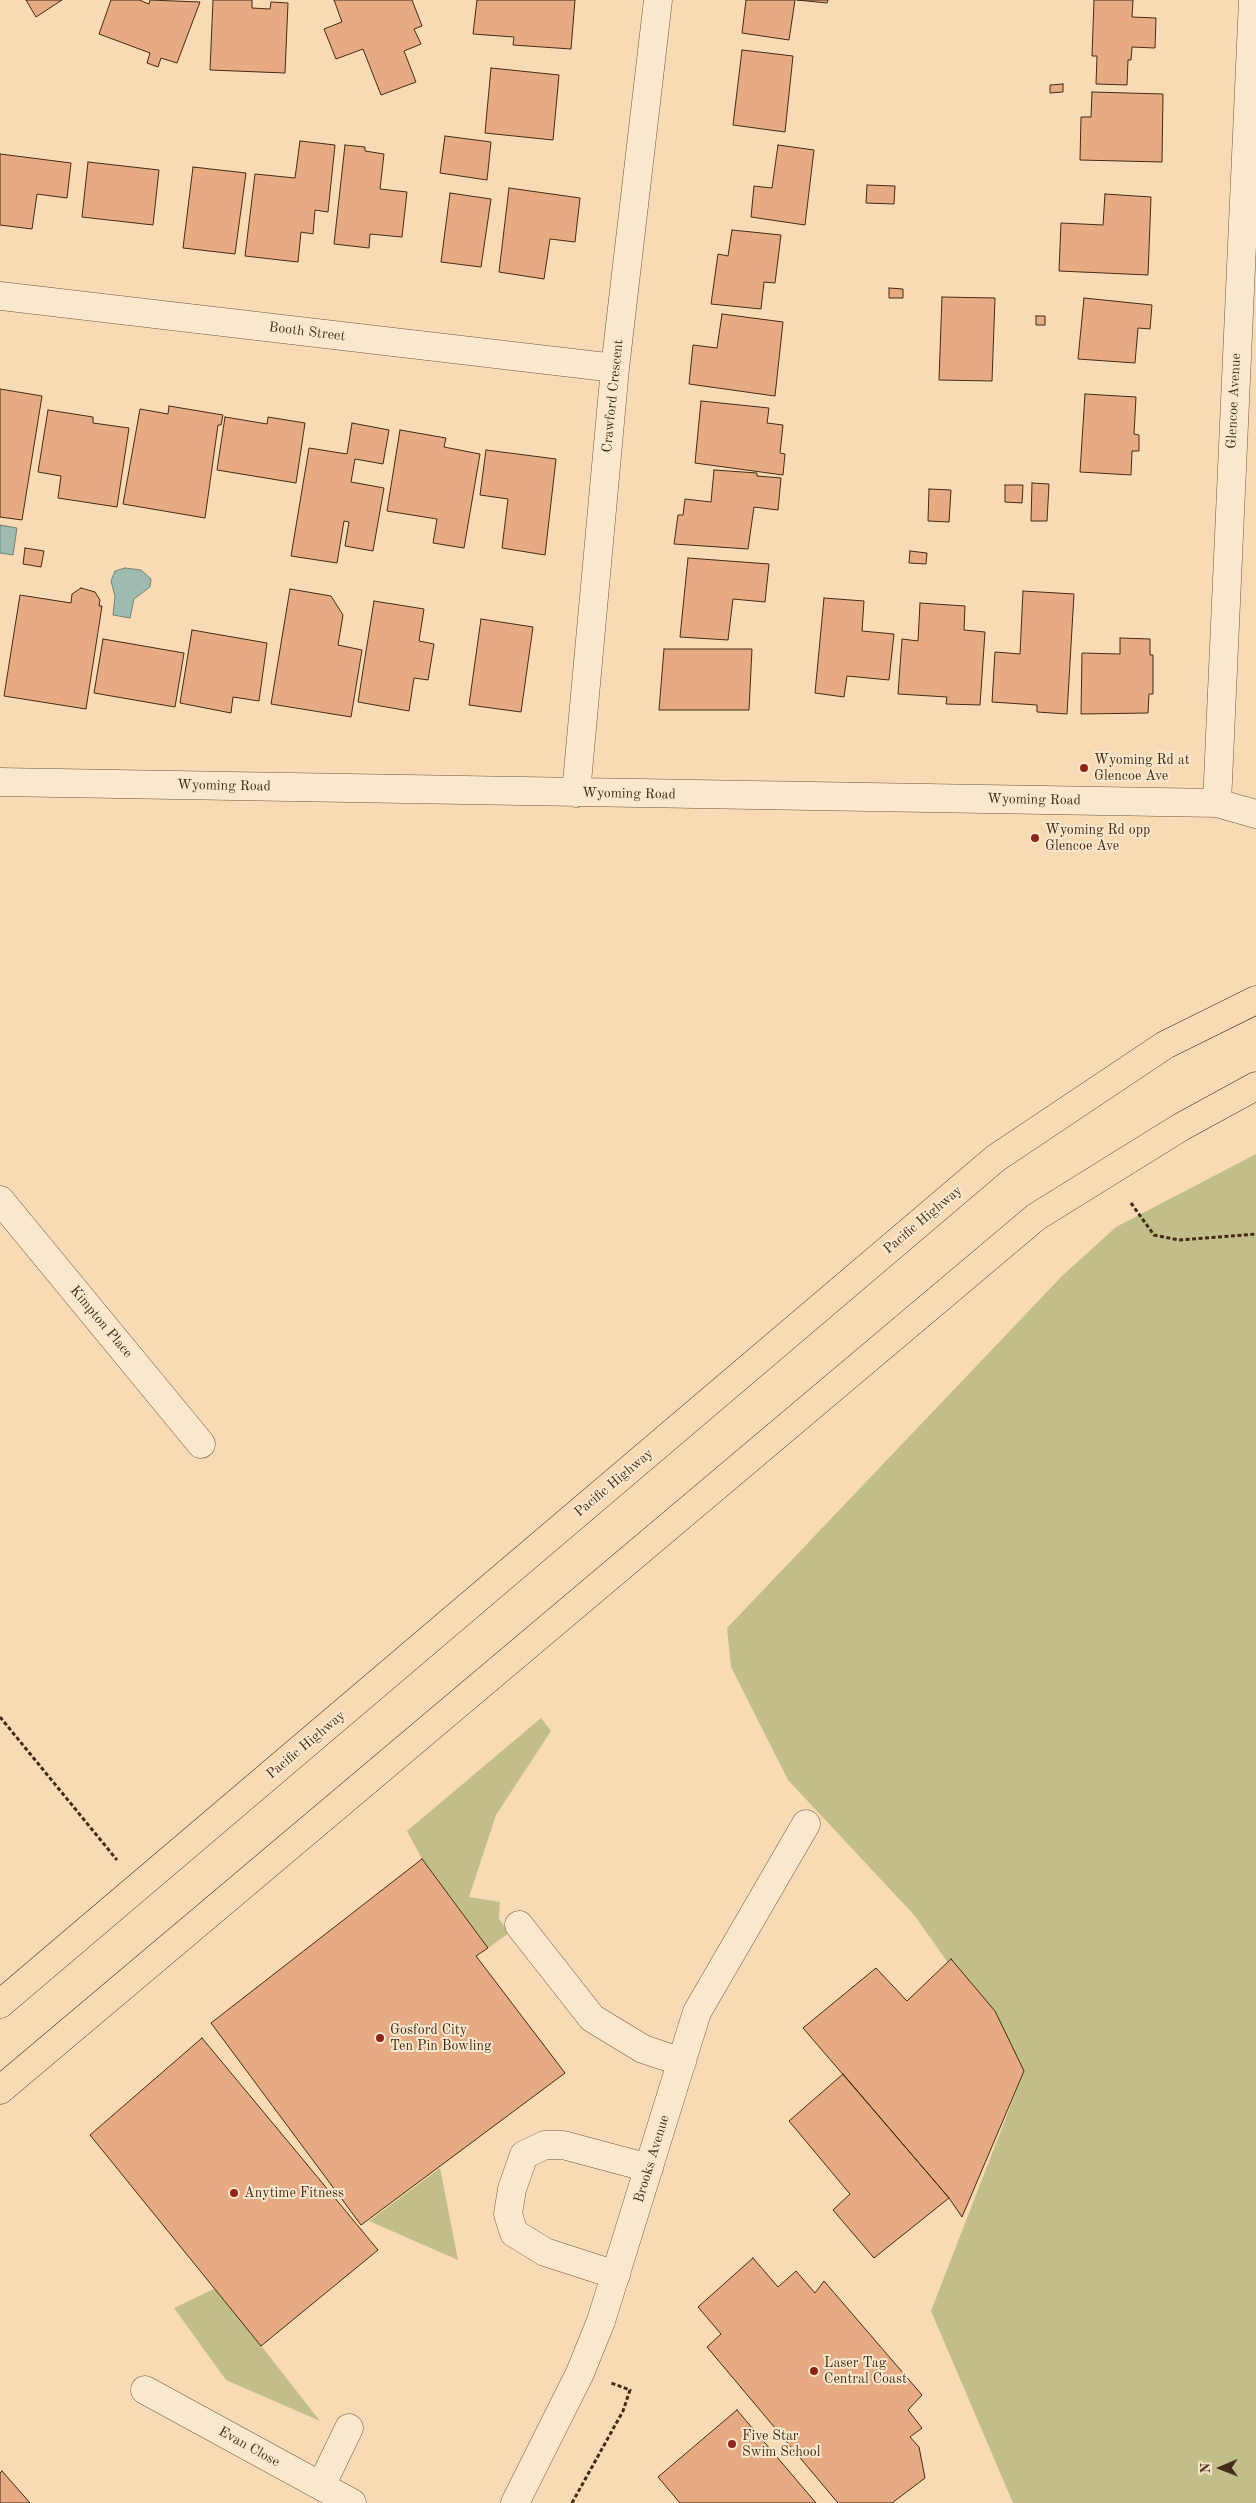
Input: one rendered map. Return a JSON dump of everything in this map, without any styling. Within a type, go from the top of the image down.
[{"type":"main road","name":"Pacific Highway","points":[[0,2004],[996,1158],[1165,1045],[1256,1000]]},
{"type":"main road","points":[[0,2090],[1036,1217],[1181,1127],[1256,1086]]},
{"type":"street","name":"Crawford Crescent","points":[[576,793],[615,368],[658,0]]},
{"type":"street","name":"Glencoe Avenue","points":[[1217,803],[1253,0]]},
{"type":"street","name":"Booth Street","points":[[0,296],[615,368]]},
{"type":"street","name":"Wyoming Road","points":[[0,782],[1217,803],[1256,814]]},
{"type":"street","name":"Kimpton Place","points":[[0,1200],[201,1444]]},
{"type":"street","name":"Brooks Avenue","points":[[515,2503],[580,2372],[602,2321],[697,2012],[806,1824]]},
{"type":"street","points":[[519,1925],[592,2018],[643,2049],[682,2062]]},
{"type":"street","points":[[616,2275],[545,2252],[514,2233],[508,2214],[512,2189],[524,2156],[533,2149],[545,2145],[563,2145],[649,2168]]},
{"type":"street","name":"Evan Close","points":[[145,2390],[352,2503]]},
{"type":"street","points":[[321,2486],[349,2428]]},
{"type":"path","points":[[1131,1203],[1154,1235],[1178,1240],[1256,1234]]},
{"type":"path","points":[[0,1717],[139,1886]]},
{"type":"path","points":[[572,2503],[623,2411],[630,2390],[580,2372]]},
{"type":"shaded area","points":[[1256,1154],[1256,2503],[1013,2503],[931,2311],[1024,2071],[915,1916],[788,1780],[731,1667],[727,1628],[1062,1276],[1116,1227]]},
{"type":"shaded area","points":[[541,1718],[551,1731],[496,1815],[469,1897],[500,1902],[499,1919],[509,1933],[488,1948],[422,1859],[407,1831]]},
{"type":"shaded area","points":[[440,2168],[458,2260],[369,2221]]},
{"type":"shaded area","points":[[216,2288],[320,2421],[226,2380],[174,2308]]},
{"type":"water","points":[[0,525],[17,528],[13,555],[0,553]]},
{"type":"water","points":[[125,568],[141,570],[151,579],[150,587],[134,599],[130,618],[113,615],[115,596],[111,581],[115,571]]},
{"type":"building","points":[[26,0],[62,0],[36,17]]},
{"type":"building","points":[[111,0],[139,0],[149,4],[150,0],[200,2],[177,63],[161,58],[158,67],[147,63],[150,53],[99,34]]},
{"type":"building","points":[[213,0],[252,0],[252,8],[270,9],[271,2],[288,3],[285,73],[210,70]]},
{"type":"building","points":[[334,0],[412,0],[422,26],[414,29],[421,44],[404,51],[416,82],[381,95],[363,49],[336,59],[324,29],[342,22]]},
{"type":"building","points":[[477,0],[575,0],[571,49],[513,45],[514,37],[473,34]]},
{"type":"building","points":[[746,0],[795,0],[789,40],[742,33]]},
{"type":"building","points":[[797,0],[828,0],[827,3]]},
{"type":"building","points":[[1094,0],[1133,0],[1132,17],[1156,18],[1155,48],[1132,47],[1131,60],[1128,60],[1127,85],[1096,84],[1097,56],[1092,56]]},
{"type":"building","points":[[742,50],[793,56],[785,132],[733,125]]},
{"type":"building","points":[[491,68],[559,75],[553,140],[485,133]]},
{"type":"building","points":[[1063,84],[1063,92],[1050,93],[1050,85]]},
{"type":"building","points":[[1092,92],[1163,94],[1162,162],[1080,160],[1081,117],[1091,117]]},
{"type":"building","points":[[445,136],[491,142],[487,180],[440,173]]},
{"type":"building","points":[[300,141],[335,145],[328,212],[315,210],[313,234],[301,232],[298,262],[245,256],[255,174],[295,178]]},
{"type":"building","points":[[345,145],[365,147],[365,151],[384,154],[380,189],[407,192],[402,237],[370,234],[369,248],[334,244]]},
{"type":"building","points":[[778,145],[814,150],[805,225],[751,217],[754,186],[772,188]]},
{"type":"building","points":[[0,154],[71,163],[67,198],[37,194],[32,229],[0,225]]},
{"type":"building","points":[[88,162],[159,170],[153,225],[82,217]]},
{"type":"building","points":[[193,167],[246,173],[235,254],[183,248]]},
{"type":"building","points":[[867,185],[895,186],[894,204],[866,203]]},
{"type":"building","points":[[509,188],[580,198],[575,242],[550,239],[544,279],[499,272]]},
{"type":"building","points":[[450,193],[491,199],[481,267],[441,262]]},
{"type":"building","points":[[1105,194],[1151,197],[1148,275],[1059,271],[1061,223],[1103,225]]},
{"type":"building","points":[[732,230],[781,235],[775,283],[764,282],[761,309],[711,304],[718,254],[728,256]]},
{"type":"building","points":[[889,288],[903,289],[903,298],[889,298]]},
{"type":"building","points":[[942,297],[995,298],[992,381],[939,380]]},
{"type":"building","points":[[1084,298],[1152,305],[1150,329],[1138,328],[1135,363],[1078,359]]},
{"type":"building","points":[[722,314],[783,322],[775,396],[689,384],[693,345],[717,348]]},
{"type":"building","points":[[1036,316],[1045,316],[1045,325],[1036,325]]},
{"type":"building","points":[[0,389],[42,396],[22,520],[0,517]]},
{"type":"building","points":[[1085,394],[1136,397],[1134,434],[1139,435],[1139,451],[1132,451],[1131,475],[1080,472]]},
{"type":"building","points":[[701,401],[769,408],[767,423],[783,425],[780,453],[785,454],[783,475],[695,463]]},
{"type":"building","points":[[169,406],[223,415],[221,425],[218,425],[205,518],[123,504],[140,409],[168,414]]},
{"type":"building","points":[[48,410],[93,417],[93,423],[129,428],[117,507],[58,498],[61,476],[38,472]]},
{"type":"building","points":[[225,417],[267,424],[268,417],[305,423],[296,483],[217,470]]},
{"type":"building","points":[[352,423],[389,430],[383,464],[355,459],[351,482],[384,488],[373,551],[345,546],[349,522],[344,521],[337,563],[291,556],[309,448],[347,454]]},
{"type":"building","points":[[400,430],[446,438],[444,447],[480,454],[464,548],[433,543],[437,519],[387,511]]},
{"type":"building","points":[[486,450],[556,459],[545,555],[502,548],[508,499],[480,495]]},
{"type":"building","points":[[714,470],[757,473],[757,476],[781,478],[778,510],[754,507],[748,549],[674,544],[678,515],[683,515],[685,499],[711,502]]},
{"type":"building","points":[[1032,483],[1049,484],[1047,521],[1031,521]]},
{"type":"building","points":[[1005,485],[1023,485],[1022,503],[1005,502]]},
{"type":"building","points":[[929,489],[951,490],[949,522],[928,521]]},
{"type":"building","points":[[25,548],[44,551],[41,567],[23,564]]},
{"type":"building","points":[[910,551],[927,553],[926,564],[909,563]]},
{"type":"building","points":[[688,558],[769,564],[765,602],[733,599],[728,640],[680,637]]},
{"type":"building","points":[[81,588],[95,592],[100,600],[99,606],[102,606],[86,709],[4,696],[20,595],[71,603],[72,594]]},
{"type":"building","points":[[290,589],[331,596],[343,615],[338,645],[362,650],[351,717],[271,704]]},
{"type":"building","points":[[1023,591],[1074,594],[1067,714],[1037,712],[1037,705],[992,702],[995,652],[1020,654]]},
{"type":"building","points":[[824,598],[864,601],[862,631],[894,634],[889,680],[847,676],[844,697],[815,693]]},
{"type":"building","points":[[374,601],[424,609],[419,641],[434,644],[428,680],[414,678],[409,711],[358,702]]},
{"type":"building","points":[[920,603],[965,606],[964,630],[985,632],[980,705],[946,704],[947,697],[898,694],[902,639],[918,641]]},
{"type":"building","points":[[481,619],[533,627],[521,712],[469,705]]},
{"type":"building","points":[[192,630],[267,643],[259,701],[233,697],[231,713],[180,703]]},
{"type":"building","points":[[1120,638],[1150,639],[1150,655],[1153,655],[1153,694],[1149,694],[1148,713],[1081,714],[1082,653],[1120,654]]},
{"type":"building","points":[[103,639],[184,653],[175,707],[94,693]]},
{"type":"building","points":[[664,649],[752,649],[749,710],[659,710]]},
{"type":"building","name":"Gosford City Ten Pin Bowling","points":[[422,1859],[488,1948],[476,1956],[565,2073],[361,2225],[211,2023]]},
{"type":"building","points":[[951,1959],[995,2011],[1024,2071],[962,2217],[949,2198],[803,2028],[876,1968],[907,2001]]},
{"type":"building","name":"Anytime Fitness","points":[[202,2038],[378,2250],[261,2346],[90,2135]]},
{"type":"building","points":[[843,2074],[949,2198],[874,2258],[833,2210],[850,2194],[789,2121]]},
{"type":"building","name":"Laser Tag Central Coast","points":[[753,2258],[778,2287],[796,2271],[815,2293],[824,2281],[922,2395],[908,2410],[922,2428],[910,2437],[919,2447],[925,2478],[892,2503],[838,2503],[707,2347],[721,2334],[698,2307]]},
{"type":"building","name":"Five Star Swim School","points":[[737,2410],[816,2503],[680,2503],[658,2477]]},
{"type":"building","points":[[2,2471],[30,2503],[0,2503],[0,2473]]},
{"type":"place","name":"Wyoming Rd at Glencoe Ave","points":[[1084,768]]},
{"type":"place","name":"Wyoming Rd opp Glencoe Ave","points":[[1035,838]]},
{"type":"place","name":"Gosford City Ten Pin Bowling","points":[[380,2038]]},
{"type":"place","name":"Anytime Fitness","points":[[234,2193]]},
{"type":"place","name":"Laser Tag Central Coast","points":[[814,2371]]},
{"type":"place","name":"Five Star Swim School","points":[[732,2444]]}]
